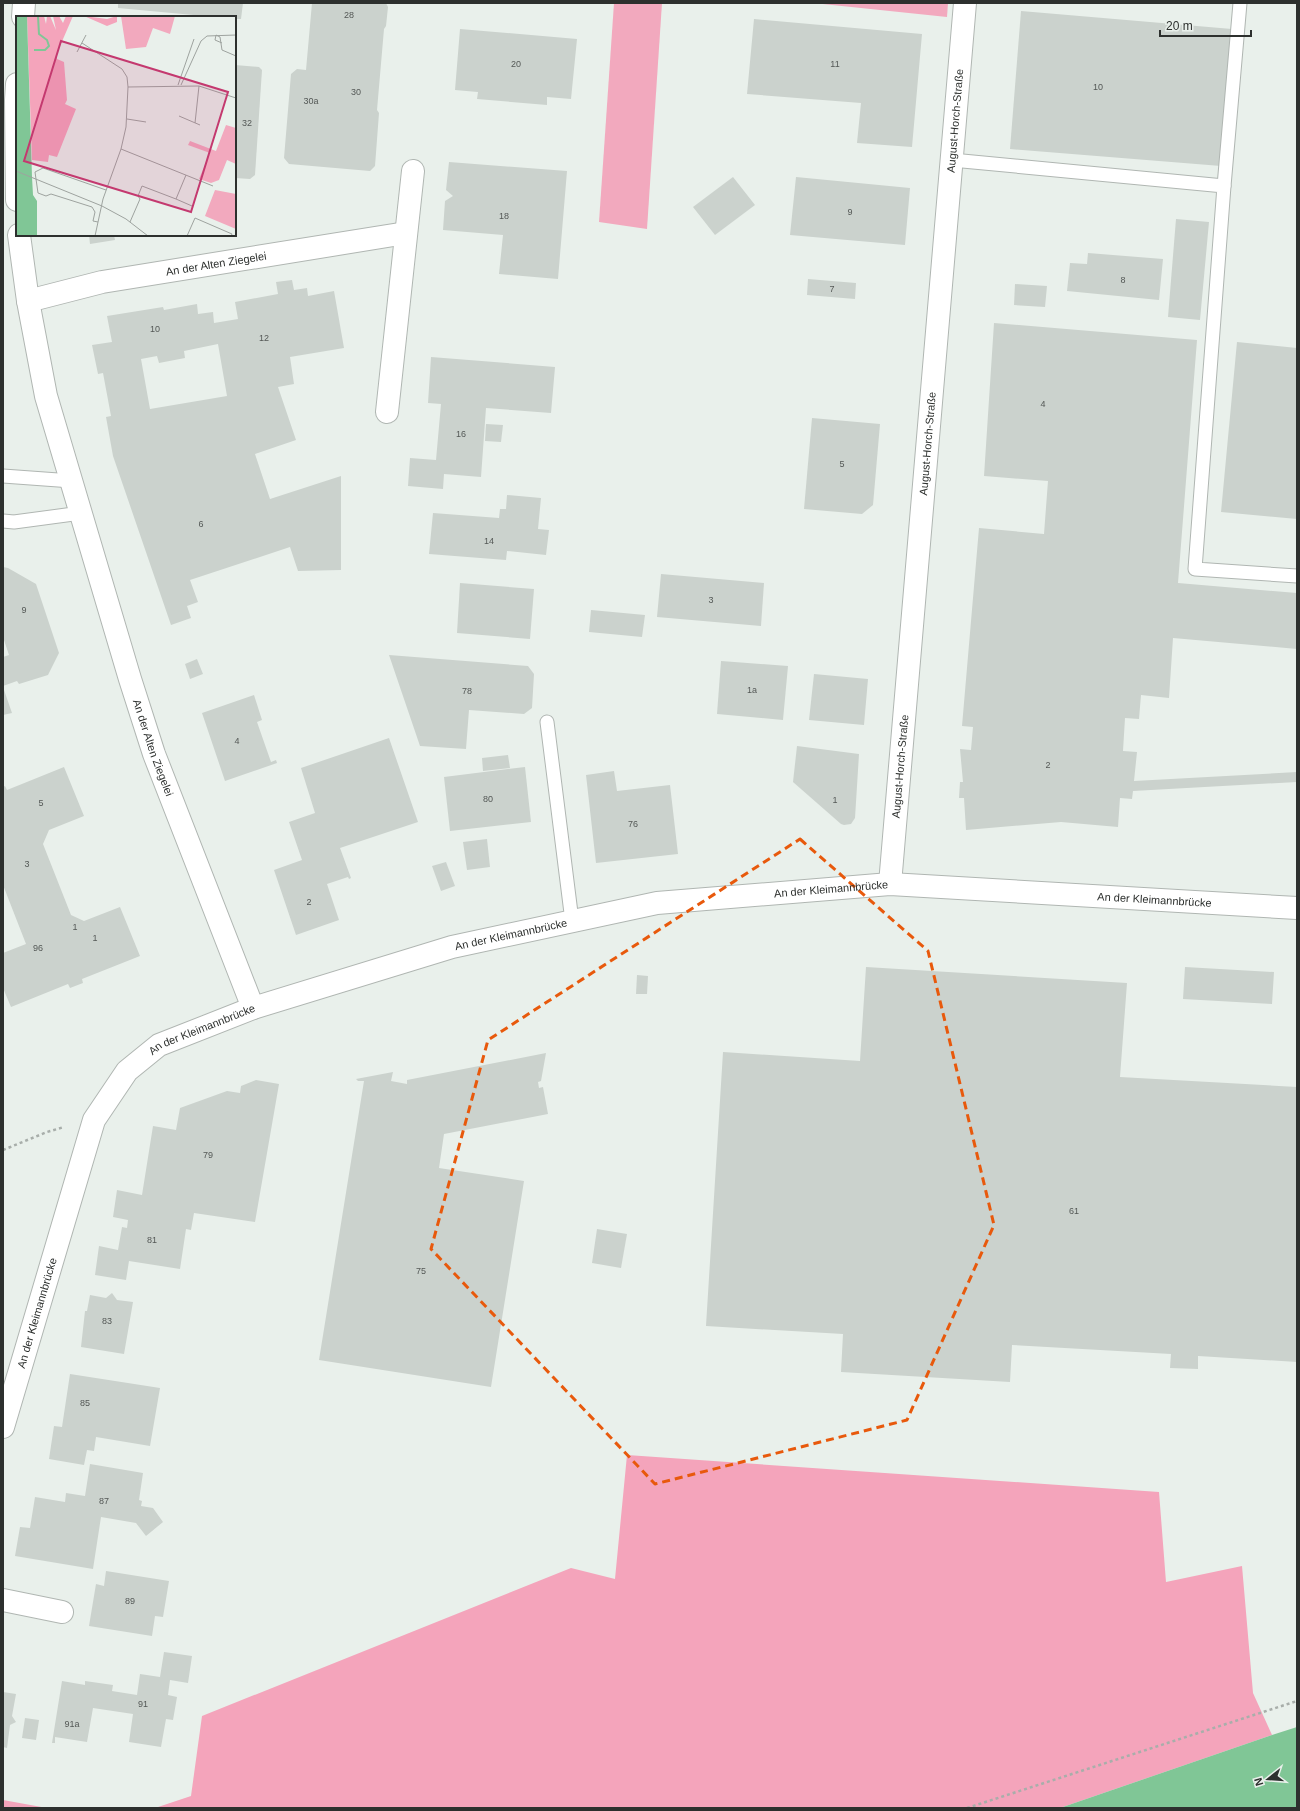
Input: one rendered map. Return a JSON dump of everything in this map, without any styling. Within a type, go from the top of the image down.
[{"type":"street","points":[[23,16],[24,3]]},
{"type":"street","name":"August-Horch-Straße","points":[[890,884],[965,3]]},
{"type":"street","points":[[387,412],[413,171]]},
{"type":"street","name":"An der Alten Ziegelei","points":[[28,301],[102,282],[406,233]]},
{"type":"street","name":"An der Alten Ziegelei","points":[[19,236],[28,301],[46,396],[154,754],[253,1008]]},
{"type":"street","name":"An der Kleimannbrücke","points":[[3,1427],[94,1120],[127,1070],[159,1045],[253,1008],[452,948],[657,903],[890,884],[1297,908]]},
{"type":"street","points":[[3,1600],[62,1612]]},
{"type":"lane","points":[[1240,3],[1224,186],[1195,569],[1297,576]]},
{"type":"lane","points":[[952,160],[1224,186]]},
{"type":"lane","points":[[3,476],[72,482]]},
{"type":"lane","points":[[3,521],[14,522],[81,513]]},
{"type":"lane","points":[[547,722],[572,921]]},
{"type":"path","points":[[3,1150],[47,1132],[94,1120]]},
{"type":"path","points":[[967,1808],[1297,1701]]},
{"type":"highlighted area","points":[[800,839],[928,951],[994,1225],[907,1420],[655,1484],[431,1249],[488,1040]]},
{"type":"shaded area","points":[[614,3],[662,3],[647,229],[599,222]]},
{"type":"shaded area","points":[[813,3],[948,3],[947,17]]},
{"type":"shaded area","points":[[627,1455],[1159,1492],[1166,1582],[1242,1566],[1253,1693],[1272,1735],[1060,1808],[155,1808],[191,1796],[202,1716],[571,1568],[615,1579]]},
{"type":"shaded area","points":[[1297,1727],[1297,1808],[1060,1808],[1272,1735]]},
{"type":"shaded area","points":[[3,1800],[47,1808],[3,1808]]},
{"type":"building","points":[[118,3],[243,3],[241,19],[236,19],[236,16],[204,16],[118,8]]},
{"type":"building","points":[[312,3],[386,3],[388,7],[386,26],[384,29],[377,110],[379,113],[375,166],[370,171],[289,164],[284,158],[291,74],[297,69],[306,70]]},
{"type":"building","points":[[1021,11],[1232,29],[1221,166],[1010,149]]},
{"type":"building","points":[[754,19],[922,34],[912,147],[857,143],[861,103],[747,94]]},
{"type":"building","points":[[460,29],[577,39],[571,99],[547,97],[547,105],[477,99],[478,92],[455,90]]},
{"type":"building","points":[[236,65],[259,67],[262,70],[255,175],[250,179],[236,178]]},
{"type":"building","points":[[449,162],[567,171],[558,279],[499,274],[503,235],[443,230],[445,201],[453,196],[446,190]]},
{"type":"building","points":[[733,177],[755,205],[715,235],[693,207]]},
{"type":"building","points":[[796,177],[910,188],[905,245],[790,235]]},
{"type":"building","points":[[1176,219],[1209,222],[1200,320],[1168,317]]},
{"type":"building","points":[[89,236],[114,236],[115,240],[90,244]]},
{"type":"building","points":[[1088,253],[1163,259],[1159,300],[1067,291],[1070,263],[1087,264]]},
{"type":"building","points":[[808,279],[856,283],[855,299],[807,295]]},
{"type":"building","points":[[292,280],[294,290],[307,288],[308,296],[334,291],[344,348],[290,357],[294,384],[278,387],[296,440],[255,454],[270,499],[341,476],[341,570],[298,571],[290,547],[190,580],[198,602],[187,606],[191,618],[171,625],[113,456],[106,417],[111,416],[103,373],[98,374],[92,345],[112,342],[107,316],[163,307],[164,310],[197,304],[198,314],[213,312],[214,323],[238,319],[235,302],[278,294],[276,282]],"holes":[[[218,344],[227,396],[150,409],[141,359],[157,356],[159,363],[185,358],[184,351]]]},
{"type":"building","points":[[1015,284],[1047,286],[1045,307],[1014,305]]},
{"type":"building","points":[[994,323],[1197,340],[1178,583],[1297,593],[1297,649],[1173,638],[1169,698],[1141,695],[1139,719],[1125,718],[1123,751],[1137,752],[1134,781],[1297,772],[1297,782],[1133,791],[1132,799],[1120,798],[1118,827],[1061,822],[966,830],[964,798],[959,798],[960,782],[963,782],[960,749],[971,750],[973,727],[962,726],[979,528],[1044,534],[1048,481],[984,476]]},
{"type":"building","points":[[1237,342],[1297,348],[1297,519],[1221,512]]},
{"type":"building","points":[[431,357],[555,367],[551,413],[486,408],[481,477],[444,474],[443,489],[408,486],[410,458],[436,460],[441,404],[428,403]]},
{"type":"building","points":[[812,418],[880,424],[873,505],[862,514],[804,509]]},
{"type":"building","points":[[486,424],[503,425],[501,442],[485,441]]},
{"type":"building","points":[[507,495],[541,498],[538,529],[549,530],[546,555],[507,551],[506,560],[429,554],[433,513],[499,518],[500,509],[506,509]]},
{"type":"building","points":[[3,567],[8,568],[36,584],[59,653],[48,675],[19,684],[17,681],[3,686],[3,657],[9,655],[3,637]]},
{"type":"building","points":[[661,574],[764,583],[761,626],[657,617]]},
{"type":"building","points":[[460,583],[534,589],[530,639],[457,633]]},
{"type":"building","points":[[591,610],[645,615],[642,637],[589,632]]},
{"type":"building","points":[[389,655],[528,666],[534,674],[532,708],[524,714],[469,710],[466,749],[420,746]]},
{"type":"building","points":[[197,659],[203,674],[190,679],[185,664]]},
{"type":"building","points":[[721,661],[788,666],[783,720],[717,714]]},
{"type":"building","points":[[814,674],[868,679],[864,725],[809,720]]},
{"type":"building","points":[[3,687],[12,713],[3,715]]},
{"type":"building","points":[[254,695],[262,720],[257,722],[271,762],[276,760],[277,763],[225,781],[202,713]]},
{"type":"building","points":[[389,738],[418,822],[340,848],[351,878],[349,879],[348,877],[327,884],[339,920],[296,935],[274,870],[302,860],[289,822],[315,813],[301,768]]},
{"type":"building","points":[[797,746],[859,754],[855,818],[851,824],[841,824],[793,782]]},
{"type":"building","points":[[508,755],[510,768],[483,771],[482,758]]},
{"type":"building","points":[[64,767],[84,816],[49,830],[43,844],[71,915],[84,921],[120,907],[140,956],[82,979],[83,983],[70,988],[68,984],[11,1007],[3,988],[3,953],[26,944],[3,885],[3,787],[5,786],[7,790]]},
{"type":"building","points":[[525,767],[531,822],[450,831],[444,777]]},
{"type":"building","points":[[614,771],[617,791],[670,785],[678,854],[596,863],[586,775]]},
{"type":"building","points":[[487,839],[490,867],[467,870],[463,842]]},
{"type":"building","points":[[446,862],[455,886],[441,891],[432,866]]},
{"type":"building","points":[[866,967],[1127,983],[1120,1077],[1297,1087],[1297,1362],[1198,1356],[1198,1369],[1170,1368],[1171,1354],[1012,1345],[1010,1382],[841,1372],[843,1334],[706,1326],[723,1052],[860,1061]]},
{"type":"building","points":[[1185,967],[1274,972],[1272,1004],[1183,999]]},
{"type":"building","points":[[637,975],[648,976],[647,994],[636,994]]},
{"type":"building","points":[[546,1053],[541,1081],[538,1082],[539,1088],[543,1087],[548,1114],[444,1134],[439,1168],[524,1181],[491,1387],[319,1360],[364,1081],[358,1081],[356,1079],[393,1072],[391,1081],[407,1084],[407,1080]]},
{"type":"building","points":[[256,1080],[279,1084],[255,1222],[194,1213],[191,1230],[186,1229],[180,1269],[129,1261],[126,1280],[95,1275],[99,1246],[118,1250],[122,1227],[127,1228],[128,1220],[113,1217],[117,1190],[142,1195],[153,1126],[176,1130],[180,1108],[227,1091],[240,1093],[241,1086]]},
{"type":"building","points":[[597,1229],[627,1234],[621,1268],[592,1263]]},
{"type":"building","points":[[112,1293],[117,1300],[133,1302],[124,1354],[81,1347],[85,1311],[87,1311],[90,1295],[106,1298]]},
{"type":"building","points":[[70,1374],[160,1388],[150,1446],[96,1437],[94,1451],[87,1450],[84,1465],[49,1459],[54,1426],[62,1427]]},
{"type":"building","points":[[90,1464],[143,1473],[139,1500],[142,1501],[141,1506],[153,1508],[163,1522],[146,1536],[136,1523],[101,1517],[93,1569],[15,1556],[20,1527],[30,1528],[35,1497],[65,1502],[66,1493],[85,1496]]},
{"type":"building","points":[[106,1571],[169,1581],[163,1617],[155,1616],[152,1636],[89,1626],[96,1584],[104,1586]]},
{"type":"building","points":[[164,1652],[192,1656],[188,1683],[170,1680],[168,1695],[177,1697],[173,1720],[166,1719],[161,1747],[129,1742],[133,1714],[93,1708],[87,1742],[55,1737],[55,1743],[52,1743],[62,1681],[85,1685],[85,1681],[113,1685],[112,1691],[137,1695],[140,1674],[160,1677]]},
{"type":"building","points":[[3,1692],[16,1694],[12,1716],[16,1722],[10,1725],[7,1748],[3,1747]]},
{"type":"building","points":[[25,1718],[39,1720],[36,1740],[22,1738]]}]
